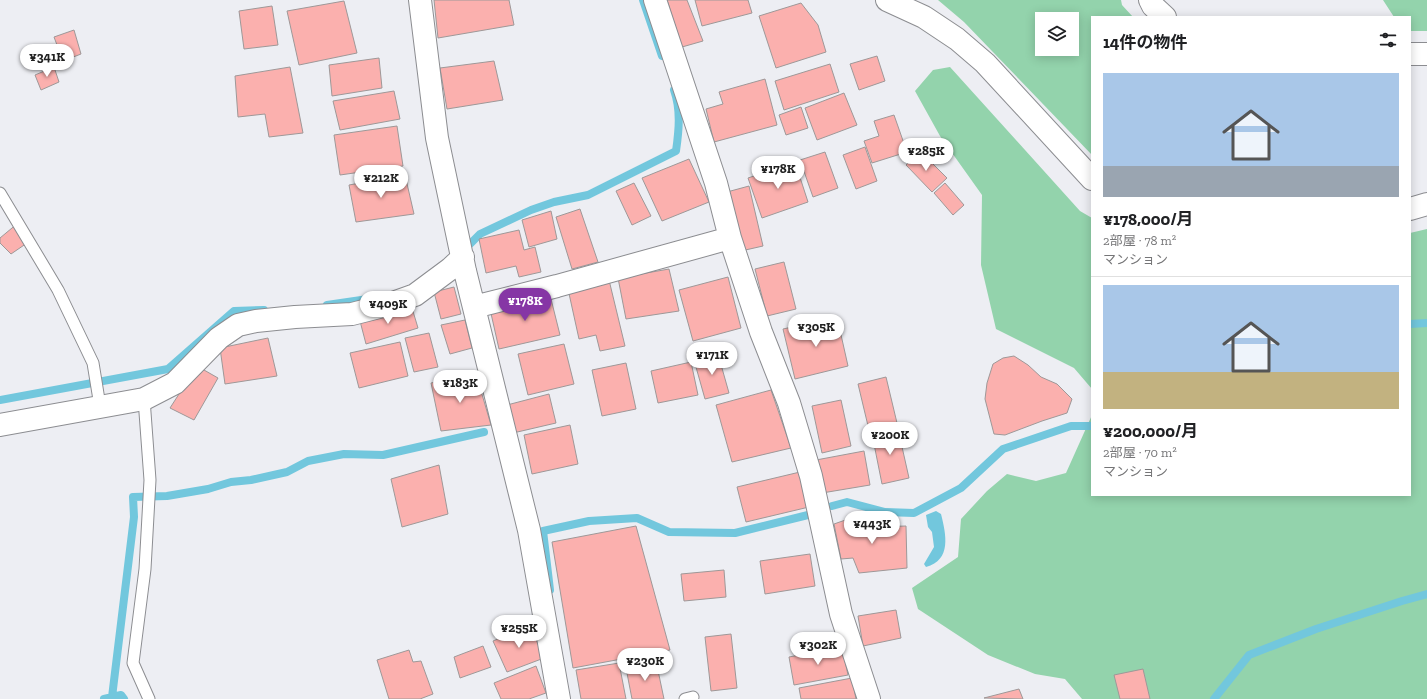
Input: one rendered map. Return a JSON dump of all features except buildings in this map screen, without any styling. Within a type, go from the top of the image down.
[{"type":"street","points":[[420,0],[437,138],[474,307],[529,530],[559,699]]},
{"type":"street","points":[[655,0],[716,183],[730,238],[761,332],[788,403],[806,461],[841,614],[869,699]]},
{"type":"street","points":[[886,0],[924,17],[957,39],[985,63],[1091,178]]},
{"type":"street","points":[[1150,0],[1153,6],[1164,16]]},
{"type":"street","points":[[1411,54],[1427,54]]},
{"type":"street","points":[[1411,209],[1427,204]]},
{"type":"street","points":[[474,307],[730,238]]},
{"type":"street","points":[[0,425],[144,399],[175,383],[219,338],[238,325],[295,316],[352,314],[387,305],[415,295],[450,269],[463,257]]},
{"type":"lane","points":[[0,193],[58,290],[93,363],[100,406]]},
{"type":"lane","points":[[144,399],[150,480],[145,569],[133,664],[149,699]]},
{"type":"green space","points":[[938,0],[1121,0],[1122,5],[1132,16],[1091,16],[1091,154],[964,22]]},
{"type":"green space","points":[[1383,0],[1427,0],[1427,31],[1411,31],[1411,16],[1393,16]]},
{"type":"green space","points":[[950,67],[1080,211],[1091,217],[1091,388],[1074,368],[996,329],[981,265],[982,195],[940,136],[915,91],[933,70]]},
{"type":"green space","points":[[1427,229],[1427,699],[1082,699],[1065,679],[1035,674],[988,655],[918,609],[912,588],[958,557],[961,519],[987,491],[1007,474],[1036,481],[1066,473],[1091,417],[1091,496],[1411,496],[1411,233]]},
{"type":"water","points":[[936,511],[941,514],[945,545],[940,559],[934,564],[926,567],[924,564],[934,547],[932,532],[928,527],[926,515]]},
{"type":"waterway","points":[[643,0],[662,56]]},
{"type":"waterway","points":[[468,246],[480,234],[531,210],[554,202],[588,195],[676,151],[679,120],[678,105],[674,90]]},
{"type":"waterway","points":[[327,305],[375,298]]},
{"type":"waterway","points":[[0,400],[168,369],[234,311],[264,310]]},
{"type":"waterway","points":[[1411,324],[1427,323]]},
{"type":"waterway","points":[[832,506],[847,502],[885,512],[914,513],[961,488],[1003,449],[1071,426],[1091,426]]},
{"type":"waterway","points":[[112,697],[134,517],[133,497],[167,496],[208,489],[231,482],[251,480],[287,472],[308,461],[344,454],[383,455],[484,432]]},
{"type":"waterway","points":[[550,590],[543,531],[589,521],[637,518],[669,532],[735,533],[812,514]]},
{"type":"waterway","points":[[1214,699],[1249,655],[1316,629],[1427,594]]},
{"type":"waterway","points":[[104,699],[121,695],[124,699]]}]
